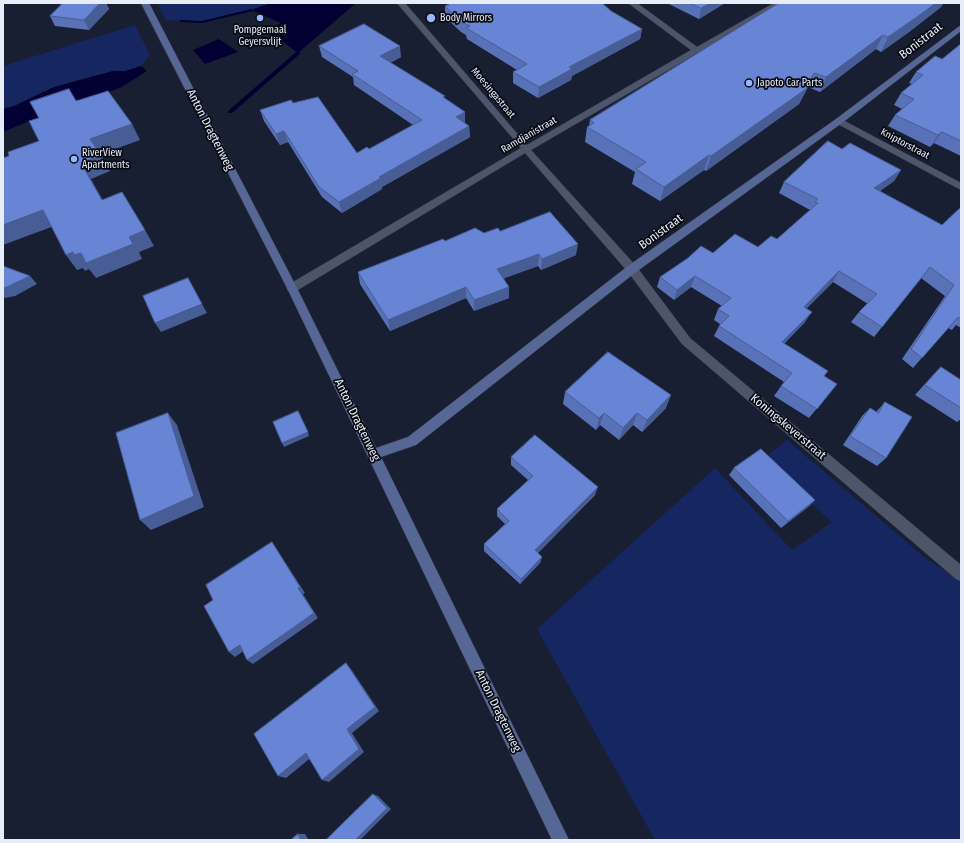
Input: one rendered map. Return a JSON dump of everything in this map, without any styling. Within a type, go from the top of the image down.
[{"type":"main road","name":"Anton Dragtenweg","points":[[145,3],[292,288],[561,840]]},
{"type":"main road","name":"Bonistraat","points":[[374,454],[412,441],[632,269],[839,121],[961,27]]},
{"type":"street","name":"Moesingastraat","points":[[401,3],[526,149],[632,269]]},
{"type":"street","points":[[632,3],[697,51]]},
{"type":"street","name":"Ramdjanistraat","points":[[292,288],[526,149],[779,3]]},
{"type":"street","name":"Kniptorstraat","points":[[839,121],[961,187]]},
{"type":"street","name":"Koningskeverstraat","points":[[632,269],[686,341],[960,572]]},
{"type":"shaded area","points":[[157,3],[271,3],[251,10],[202,22],[166,20]]},
{"type":"shaded area","points":[[271,3],[356,3],[298,53],[268,31],[281,23],[251,10]]},
{"type":"shaded area","points":[[135,25],[150,55],[141,66],[125,71],[113,71],[54,87],[14,106],[3,109],[3,66]]},
{"type":"shaded area","points":[[219,39],[238,52],[205,64],[193,50]]},
{"type":"shaded area","points":[[141,66],[147,71],[122,87],[3,132],[3,109],[14,106],[54,87],[113,71],[125,71]]},
{"type":"shaded area","points":[[787,440],[928,560],[961,582],[961,840],[655,840],[537,629],[715,468],[792,550],[832,522],[762,460]]},
{"type":"building","points":[[63,3],[100,3],[84,20],[50,16]]},
{"type":"building","points":[[602,3],[611,11],[642,29],[569,67],[572,69],[539,87],[513,72],[527,64],[466,28],[470,26],[461,22],[445,6],[449,5],[447,4]]},
{"type":"building","points":[[690,3],[711,3],[701,8]]},
{"type":"building","points":[[779,3],[936,3],[888,37],[883,35],[826,77],[814,73],[806,89],[664,187],[636,169],[646,162],[587,127],[594,123],[590,120]]},
{"type":"building","points":[[364,24],[400,46],[380,56],[445,96],[443,97],[465,112],[456,117],[469,126],[379,177],[381,178],[339,202],[319,187],[284,131],[276,134],[260,110],[291,100],[293,103],[318,97],[357,153],[367,147],[369,149],[422,120],[352,74],[358,71],[319,46]]},
{"type":"building","points":[[961,44],[961,141],[942,132],[938,135],[895,115],[914,99],[901,93],[923,75],[916,72],[935,56],[942,59]]},
{"type":"building","points":[[69,89],[76,101],[108,91],[132,124],[90,139],[101,155],[81,163],[102,200],[122,192],[145,230],[129,237],[133,244],[86,263],[81,253],[74,255],[73,252],[66,255],[43,210],[3,225],[3,158],[9,156],[8,152],[39,141],[29,121],[39,118],[30,102]]},
{"type":"building","points":[[828,141],[842,149],[850,143],[901,170],[874,188],[942,225],[961,207],[961,319],[958,317],[922,358],[911,349],[954,285],[930,267],[882,327],[859,312],[877,294],[839,271],[804,307],[812,312],[782,342],[828,371],[824,376],[837,384],[817,409],[781,386],[792,373],[719,326],[729,316],[718,309],[731,298],[695,276],[677,290],[660,277],[688,258],[701,246],[713,253],[735,234],[758,247],[771,236],[777,239],[818,203],[815,202],[818,199],[784,182]]},
{"type":"building","points":[[550,212],[578,244],[542,259],[539,254],[497,269],[509,287],[474,300],[466,287],[388,320],[358,272],[443,239],[445,241],[475,228],[484,233],[498,228],[500,231]]},
{"type":"building","points":[[3,266],[30,276],[3,288]]},
{"type":"building","points":[[188,278],[202,304],[155,323],[143,296]]},
{"type":"building","points":[[608,352],[671,395],[647,420],[637,413],[623,428],[604,413],[599,418],[565,392]]},
{"type":"building","points":[[941,367],[961,380],[961,408],[925,385]]},
{"type":"building","points":[[885,402],[912,417],[886,458],[850,436],[870,408],[878,413]]},
{"type":"building","points":[[298,411],[308,432],[282,443],[273,422]]},
{"type":"building","points":[[168,413],[194,496],[140,520],[116,433]]},
{"type":"building","points":[[535,435],[598,487],[535,550],[542,557],[521,579],[484,544],[509,521],[497,509],[533,476],[511,457]]},
{"type":"building","points":[[761,449],[815,500],[788,521],[734,468]]},
{"type":"building","points":[[272,542],[314,613],[247,660],[240,645],[229,652],[204,606],[213,600],[206,585]]},
{"type":"building","points":[[346,663],[375,707],[347,729],[359,749],[322,780],[306,753],[278,776],[254,734]]},
{"type":"building","points":[[373,794],[387,808],[355,840],[326,840]]},
{"type":"building","points":[[298,834],[301,840],[291,840]]},
{"type":"waterway","points":[[181,21],[202,22],[251,10]]},
{"type":"waterway","points":[[230,112],[298,53]]},
{"type":"place","name":"Pompgemaal Geyersvlijt","points":[[260,18]]},
{"type":"place","name":"Body Mirrors","points":[[431,18]]},
{"type":"place","name":"Japoto Car Parts","points":[[749,83]]},
{"type":"place","name":"RiverView Apartments","points":[[74,159]]}]
